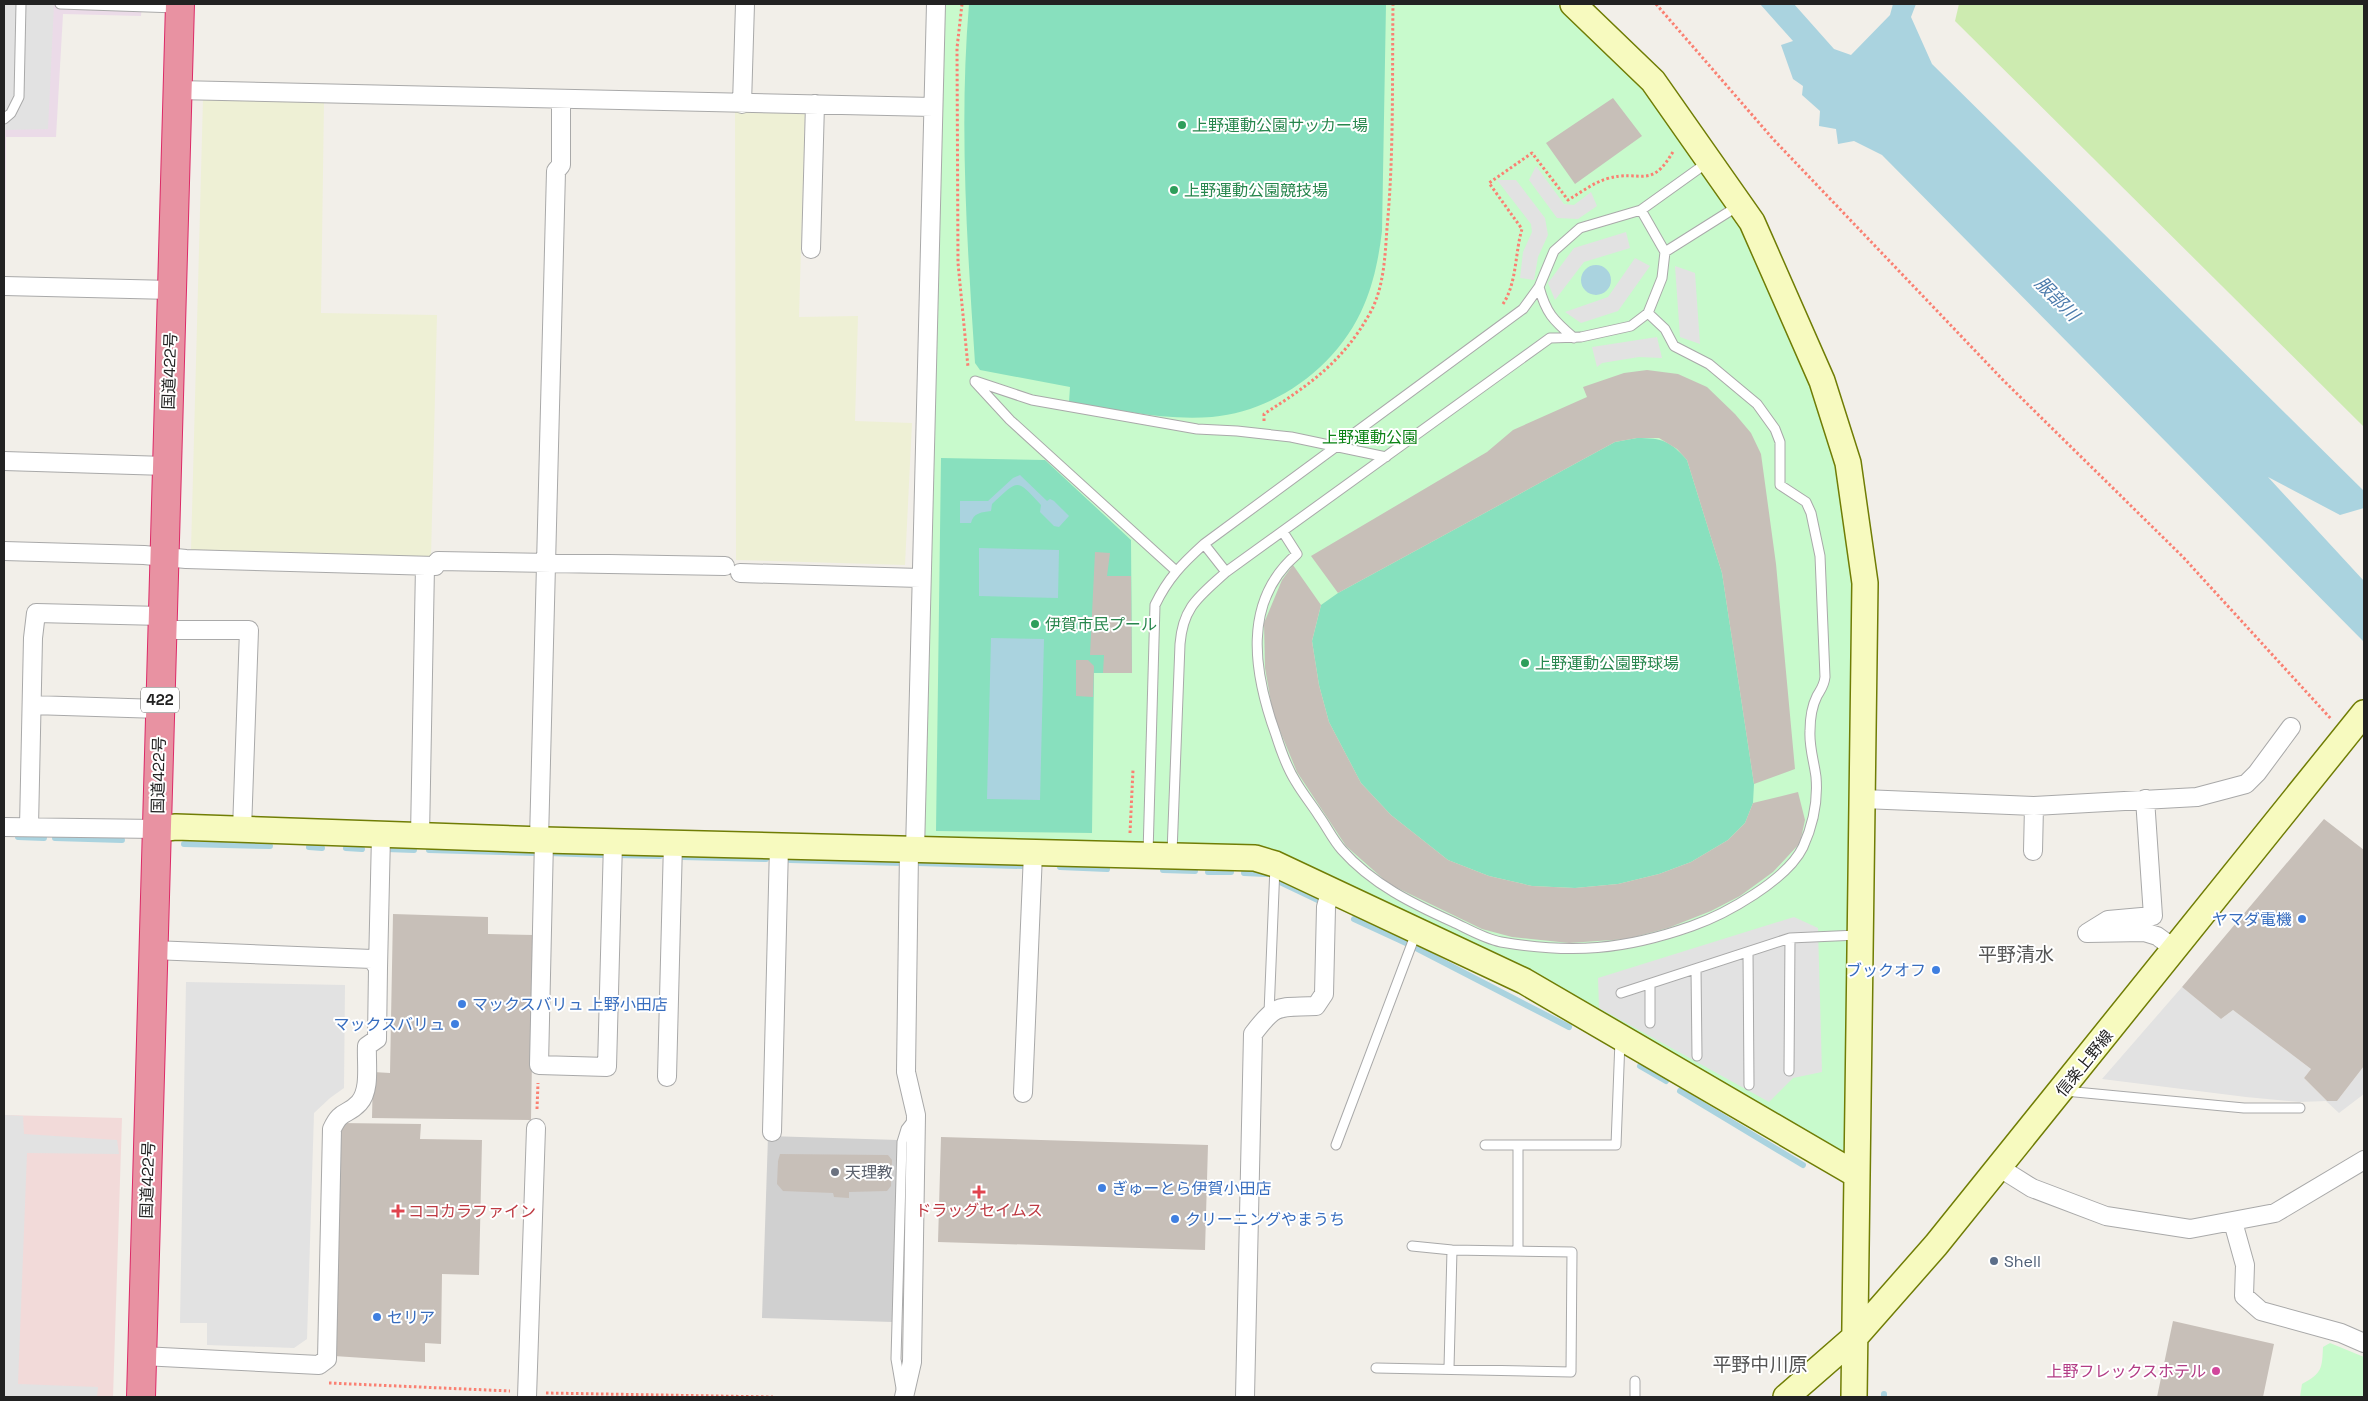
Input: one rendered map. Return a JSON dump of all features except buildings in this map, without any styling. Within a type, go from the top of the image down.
[{"type":"highway","name":"国道422号","points":[[141,1397],[163,558],[180,6]]},
{"type":"street","points":[[742,104],[745,4]]},
{"type":"street","points":[[903,1397],[912,1362],[916,1116],[906,1072],[936,4]]},
{"type":"street","points":[[1573,4],[1653,81],[1752,222],[1822,382],[1848,462],[1865,583],[1854,1397]]},
{"type":"street","points":[[177,90],[933,107]]},
{"type":"street","points":[[561,99],[561,165],[556,171],[546,564],[539,1065],[607,1067],[613,842]]},
{"type":"street","points":[[811,249],[815,104]]},
{"type":"street","points":[[4,286],[172,290]]},
{"type":"street","points":[[4,461],[166,466]]},
{"type":"street","points":[[4,551],[424,566],[435,566],[438,561],[732,569],[920,578]]},
{"type":"street","points":[[420,836],[424,566]]},
{"type":"street","points":[[29,827],[33,638],[36,613],[249,630],[242,830]]},
{"type":"street","points":[[32,705],[160,709]]},
{"type":"street","name":"信楽上野線","points":[[1786,1397],[1856,1336],[1936,1245],[2062,1091],[2364,713]]},
{"type":"street","points":[[1863,799],[2034,806],[2197,797],[2246,784],[2257,773],[2291,727]]},
{"type":"street","points":[[2145,799],[2153,916],[2108,920],[2087,933],[2144,932],[2157,936],[2175,949]]},
{"type":"street","points":[[2032,851],[2034,806]]},
{"type":"street","points":[[4,827],[157,829],[176,827],[542,840],[1255,858],[1275,864],[1524,981],[1857,1174]]},
{"type":"street","points":[[142,1356],[320,1365],[326,1359],[332,1129],[337,1117],[359,1104],[366,1093],[367,1046],[377,1039],[381,834]]},
{"type":"street","points":[[667,1077],[673,843]]},
{"type":"street","points":[[772,1132],[779,846]]},
{"type":"street","points":[[1023,1093],[1033,853]]},
{"type":"street","points":[[1244,1397],[1254,1034],[1269,1013],[1280,1008],[1316,1006],[1324,994],[1326,907],[1330,896],[1334,892]]},
{"type":"street","points":[[153,950],[372,959],[378,968]]},
{"type":"street","points":[[527,1395],[536,1128]]},
{"type":"street","points":[[2000,1168],[2032,1188],[2106,1216],[2190,1228],[2276,1213],[2364,1160]]},
{"type":"street","points":[[2233,1222],[2245,1265],[2244,1296],[2261,1311],[2341,1334],[2364,1343]]},
{"type":"lane","points":[[4,119],[11,113],[19,97],[21,4]]},
{"type":"lane","points":[[60,4],[180,6]]},
{"type":"lane","points":[[1160,855],[1155,605],[1163,587],[1175,570],[1204,544],[1523,308],[1539,287],[1554,251],[1580,228],[1640,210],[1710,161]]},
{"type":"lane","points":[[1665,252],[1740,204]]},
{"type":"lane","points":[[1160,855],[1181,631],[1187,612],[1198,598],[1226,572],[1550,338],[1574,338],[1631,326],[1648,313],[1662,278],[1665,252],[1640,210]]},
{"type":"lane","points":[[1539,287],[1544,308],[1552,320],[1574,338]]},
{"type":"lane","points":[[1282,532],[1297,554],[1285,565],[1262,610],[1257,636],[1256,661],[1264,702],[1295,782],[1342,850],[1360,866],[1395,895],[1499,942],[1534,946],[1599,949],[1662,937],[1726,913],[1776,878],[1790,865],[1802,848],[1813,820],[1816,776],[1811,752],[1810,730],[1812,712],[1823,689],[1825,677],[1820,556],[1811,513],[1806,502],[1780,485],[1780,442],[1776,430],[1757,404],[1709,364],[1674,346],[1665,329],[1648,313]]},
{"type":"lane","points":[[975,382],[1032,400],[1197,429],[1273,434],[1337,445],[1386,457]]},
{"type":"lane","points":[[975,382],[1010,420],[1175,570]]},
{"type":"lane","points":[[1204,544],[1226,572]]},
{"type":"lane","points":[[1269,1013],[1275,864]]},
{"type":"lane","points":[[1336,1145],[1416,930]]},
{"type":"lane","points":[[1622,993],[1790,938],[1861,935]]},
{"type":"lane","points":[[1789,1071],[1790,938]]},
{"type":"lane","points":[[1748,952],[1749,1084]]},
{"type":"lane","points":[[1696,969],[1696,1056]]},
{"type":"lane","points":[[1650,984],[1650,1023]]},
{"type":"lane","points":[[1485,1145],[1616,1145],[1620,1037]]},
{"type":"lane","points":[[2062,1091],[2244,1108],[2300,1108]]},
{"type":"lane","points":[[1518,1145],[1518,1250]]},
{"type":"lane","points":[[1376,1368],[1450,1368],[1571,1372],[1572,1252],[1452,1250],[1412,1246]]},
{"type":"lane","points":[[1450,1368],[1452,1250]]},
{"type":"lane","points":[[1635,1381],[1635,1397]]},
{"type":"path","points":[[962,4],[957,48],[958,263],[968,369],[975,382]]},
{"type":"path","points":[[1264,423],[1264,414],[1309,385],[1339,358],[1371,312],[1378,290],[1385,258],[1391,186],[1393,4]]},
{"type":"path","points":[[1656,4],[1773,138],[2003,380],[2183,558],[2346,736]]},
{"type":"path","points":[[1489,183],[1532,153],[1568,200],[1604,180],[1623,175],[1651,176],[1664,167],[1675,148]]},
{"type":"path","points":[[536,1128],[539,1065]]},
{"type":"path","points":[[322,1382],[527,1395],[773,1397]]},
{"type":"shaded area","points":[[4,4],[142,4],[141,16],[63,14],[56,137],[6,137],[5,275]]},
{"type":"shaded area","points":[[4,4],[54,4],[48,129],[4,130]]},
{"type":"shaded area","points":[[1536,166],[1564,204],[1574,205],[1591,192],[1597,206],[1578,219],[1557,218],[1529,180]]},
{"type":"shaded area","points":[[1497,180],[1516,180],[1545,218],[1548,235],[1538,257],[1534,280],[1520,278],[1523,252],[1532,232],[1531,224]]},
{"type":"shaded area","points":[[1626,232],[1630,248],[1584,262],[1555,300],[1548,283],[1574,248]]},
{"type":"shaded area","points":[[1635,258],[1650,266],[1618,311],[1581,323],[1565,312],[1608,297]]},
{"type":"shaded area","points":[[1675,266],[1695,273],[1700,344],[1680,337]]},
{"type":"shaded area","points":[[1657,337],[1662,358],[1639,357],[1602,363],[1597,367],[1592,347]]},
{"type":"shaded area","points":[[1794,917],[1818,928],[1822,1072],[1793,1078],[1769,1102],[1599,1008],[1598,978]]},
{"type":"shaded area","points":[[186,982],[345,985],[344,1088],[314,1113],[307,1339],[294,1348],[207,1345],[207,1323],[180,1323]]},
{"type":"shaded area","points":[[2182,987],[2221,1019],[2233,1010],[2311,1069],[2304,1078],[2327,1101],[2337,1101],[2364,1066],[2364,1094],[2339,1113],[2326,1101],[2300,1102],[2246,1097],[2102,1079]]},
{"type":"shaded area","points":[[4,1115],[122,1118],[113,1397],[4,1397]]},
{"type":"shaded area","points":[[4,1115],[23,1116],[24,1134],[117,1140],[119,1154],[27,1153],[18,1384],[98,1387],[97,1397],[4,1397]]},
{"type":"shaded area","points":[[768,1136],[898,1140],[893,1322],[762,1318]]},
{"type":"green space","name":"上野運動公園","points":[[941,4],[1556,4],[1653,86],[1750,223],[1820,383],[1863,583],[1855,1171],[1276,861],[925,840],[922,832]]},
{"type":"green space","name":"上野運動公園競技場","points":[[969,4],[1386,4],[1382,231],[1379,250],[1373,278],[1364,305],[1353,327],[1339,347],[1322,365],[1282,395],[1260,405],[1236,413],[1194,418],[1140,414],[1069,402],[1070,387],[980,370],[975,363],[965,183],[965,93]]},
{"type":"green space","points":[[1959,4],[2364,4],[2364,427],[1955,21]]},
{"type":"green space","points":[[203,98],[324,101],[321,313],[437,315],[431,557],[191,550]]},
{"type":"green space","points":[[735,110],[805,112],[799,317],[858,316],[855,421],[912,423],[905,565],[736,560]]},
{"type":"green space","name":"上野運動公園野球場","points":[[1637,438],[1665,442],[1676,449],[1687,460],[1722,573],[1754,784],[1753,803],[1745,823],[1728,840],[1691,862],[1659,874],[1618,884],[1575,888],[1532,886],[1489,876],[1448,860],[1391,815],[1361,783],[1329,722],[1319,685],[1312,641],[1321,605],[1338,593],[1615,442]]},
{"type":"green space","name":"伊賀市民プール","points":[[941,458],[1045,460],[1131,540],[1132,673],[1094,673],[1092,833],[936,831]]},
{"type":"green space","points":[[2330,1343],[2364,1357],[2364,1397],[2300,1397],[2302,1384],[2314,1377],[2320,1370],[2323,1347]]},
{"type":"water","name":"服部川","points":[[1760,4],[1794,4],[1834,49],[1851,55],[1890,15],[1893,4],[1916,4],[1911,17],[1932,64],[2364,491],[2364,508],[2340,515],[2268,477],[2364,581],[2364,642],[1882,155],[1854,141],[1838,144],[1836,129],[1819,126],[1820,111],[1802,95],[1803,86],[1793,79],[1781,45],[1793,41]]},
{"type":"water","points":[[1596,265],[1607,269],[1611,280],[1607,291],[1596,295],[1585,291],[1581,280],[1585,269]]},
{"type":"water","points":[[1020,475],[1047,501],[1050,499],[1054,501],[1069,516],[1059,527],[1054,526],[1040,512],[1041,505],[1027,490],[1017,485],[1013,486],[992,504],[991,511],[976,515],[971,523],[960,523],[960,501],[988,501],[1013,478]]},
{"type":"water","points":[[979,548],[1059,550],[1058,598],[979,596]]},
{"type":"water","points":[[991,638],[1044,639],[1040,800],[987,799]]},
{"type":"waterway","points":[[18,837],[44,838]]},
{"type":"waterway","points":[[55,838],[122,840]]},
{"type":"waterway","points":[[184,844],[270,846]]},
{"type":"waterway","points":[[309,847],[322,848]]},
{"type":"waterway","points":[[346,848],[362,849]]},
{"type":"waterway","points":[[387,849],[414,850]]},
{"type":"waterway","points":[[429,850],[535,853]]},
{"type":"waterway","points":[[549,853],[603,855]]},
{"type":"waterway","points":[[617,855],[660,856]]},
{"type":"waterway","points":[[683,857],[766,859]]},
{"type":"waterway","points":[[790,860],[903,863]]},
{"type":"waterway","points":[[918,863],[1022,866]]},
{"type":"waterway","points":[[1060,867],[1107,869]]},
{"type":"waterway","points":[[1163,870],[1195,871]]},
{"type":"waterway","points":[[1208,872],[1231,872]]},
{"type":"waterway","points":[[1244,873],[1266,874]]},
{"type":"waterway","points":[[1280,882],[1324,903]]},
{"type":"waterway","points":[[1354,919],[1406,943]]},
{"type":"waterway","points":[[1416,948],[1569,1027]]},
{"type":"waterway","points":[[1640,1066],[1666,1081]]},
{"type":"waterway","points":[[1680,1091],[1803,1165]]},
{"type":"place","name":"上野運動公園サッカー場","points":[[1182,125]]},
{"type":"place","name":"上野運動公園競技場","points":[[1174,190]]},
{"type":"place","name":"伊賀市民プール","points":[[1035,624]]},
{"type":"place","name":"上野運動公園野球場","points":[[1525,663]]},
{"type":"place","name":"ヤマダ電機","points":[[2302,919]]},
{"type":"place","name":"ブックオフ","points":[[1936,970]]},
{"type":"place","name":"マックスバリュ 上野小田店","points":[[462,1004]]},
{"type":"place","name":"マックスバリュ","points":[[455,1024]]},
{"type":"place","name":"天理教","points":[[835,1172]]},
{"type":"place","name":"ぎゅーとら伊賀小田店","points":[[1102,1188]]},
{"type":"place","name":"ドラッグセイムス","points":[[979,1192]]},
{"type":"place","name":"ココカラファイン","points":[[398,1211]]},
{"type":"place","name":"クリーニングやまうち","points":[[1175,1219]]},
{"type":"place","name":"Shell","points":[[1994,1261]]},
{"type":"place","name":"セリア","points":[[377,1317]]},
{"type":"place","name":"上野フレックスホテル","points":[[2216,1371]]},
{"type":"district","name":"平野清水","points":[[2016,954]]},
{"type":"district","name":"平野中川原","points":[[1760,1364]]}]
